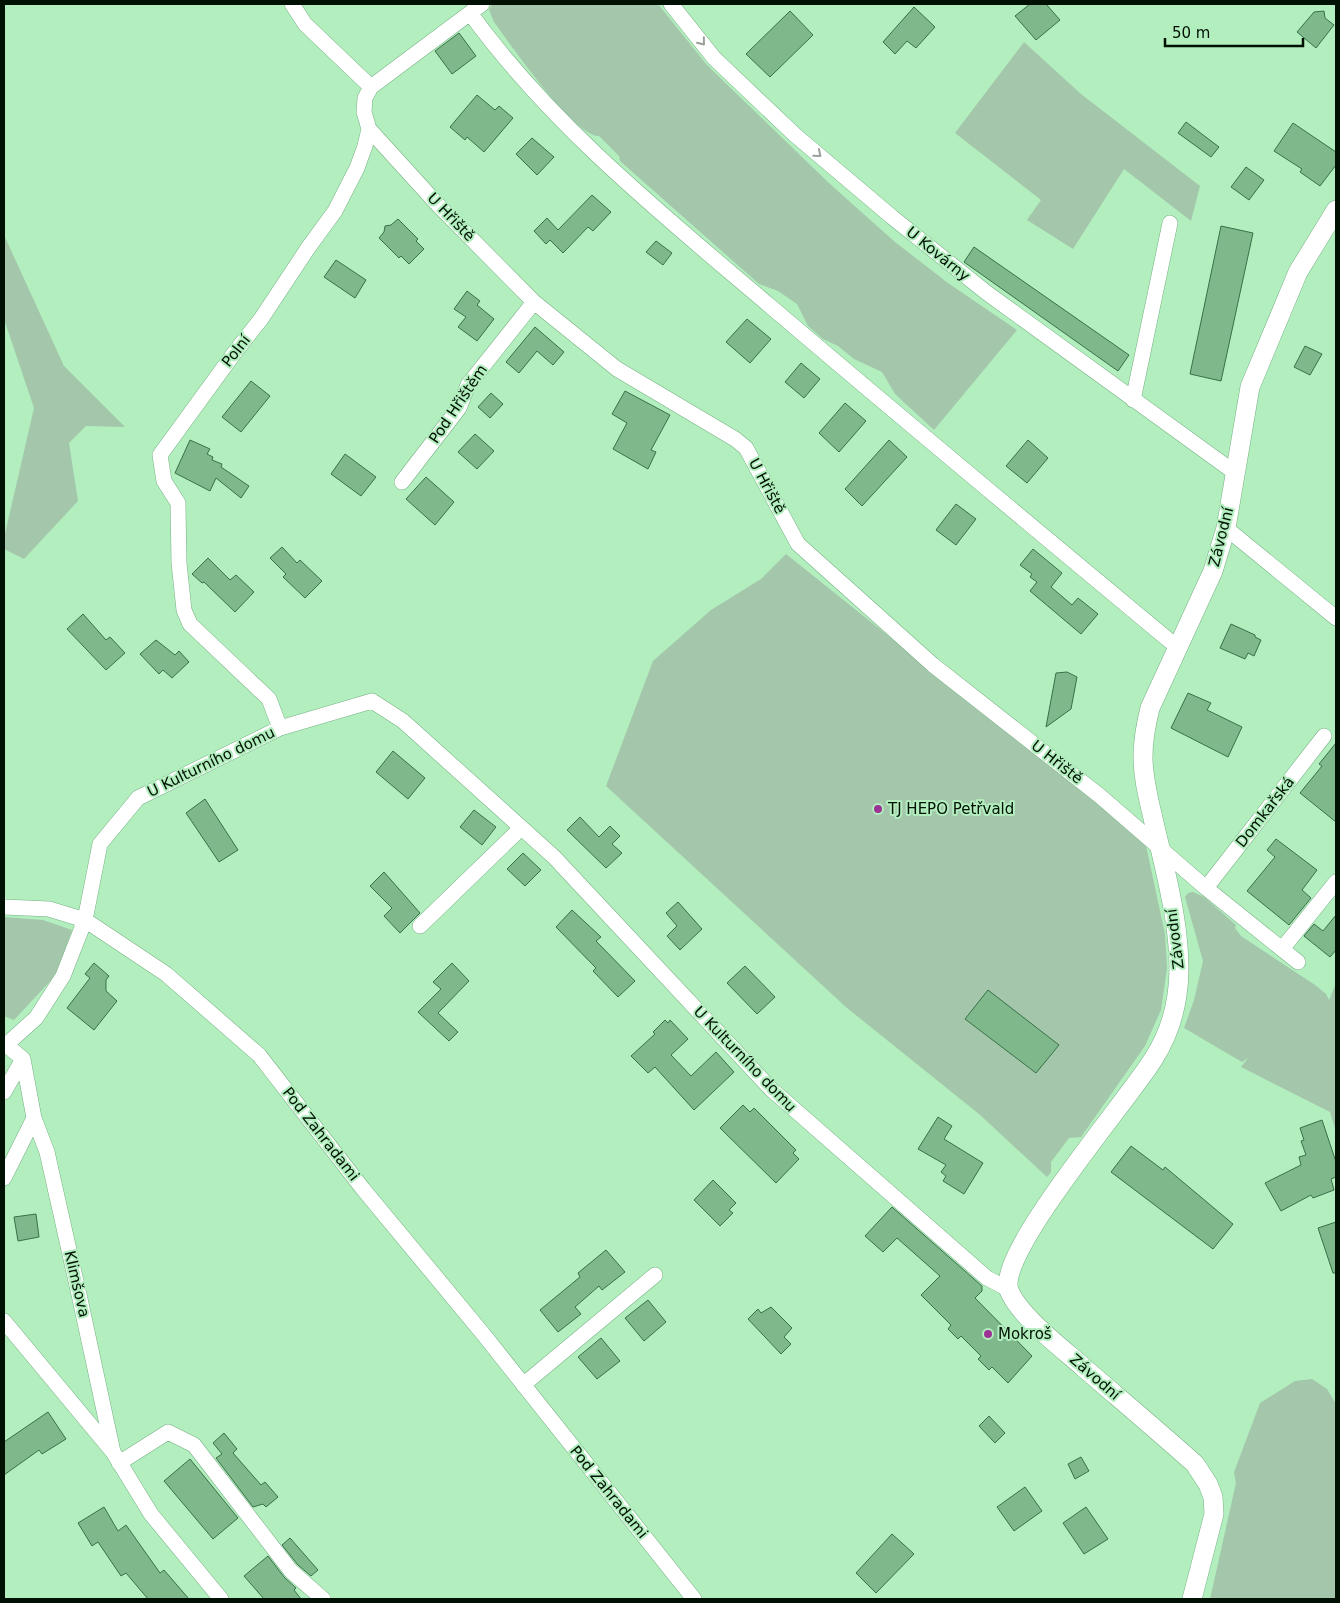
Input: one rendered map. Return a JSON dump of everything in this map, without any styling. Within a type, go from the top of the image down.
[{"type":"street","points":[[292,4],[305,24],[371,86],[476,8],[491,42],[539,98],[660,212],[1177,647]]},
{"type":"street","name":"U Kovárny","points":[[671,4],[714,58],[795,135],[987,293],[1234,472]]},
{"type":"street","name":"Polní","points":[[280,728],[269,699],[190,624],[184,610],[179,563],[178,503],[164,481],[160,455],[229,359],[262,319],[308,248],[335,211],[357,168],[369,129],[364,112],[365,98],[371,86]]},
{"type":"street","name":"U Hřiště","points":[[369,129],[439,206],[534,302],[617,369],[735,439],[746,448],[798,544],[933,666],[1100,796],[1206,888],[1298,962]]},
{"type":"street","name":"Závodní","points":[[1192,1599],[1214,1514],[1212,1497],[1202,1473],[1195,1464],[1045,1334],[1023,1311],[1008,1289],[1007,1279],[1010,1268],[1042,1209],[1146,1071],[1163,1042],[1172,1018],[1177,995],[1180,964],[1161,850],[1146,789],[1143,769],[1143,742],[1150,708],[1213,570],[1226,528],[1246,399],[1257,367],[1298,272],[1336,210]]},
{"type":"street","points":[[1133,400],[1170,223]]},
{"type":"street","name":"Pod Hřištěm","points":[[402,482],[459,408],[468,385],[534,302]]},
{"type":"street","points":[[1226,528],[1336,618]]},
{"type":"street","name":"U Kulturního domu","points":[[5,1044],[36,1018],[59,983],[85,920],[100,844],[138,798],[280,728],[372,701],[403,721],[520,829],[554,857],[771,1089],[987,1278],[1008,1289]]},
{"type":"street","name":"Domkařská","points":[[1206,888],[1324,736]]},
{"type":"street","points":[[420,926],[520,829]]},
{"type":"street","points":[[1282,949],[1336,882]]},
{"type":"street","name":"Pod Zahradami","points":[[4,907],[49,909],[85,920],[166,974],[259,1055],[363,1189],[694,1599]]},
{"type":"street","points":[[4,1092],[23,1059],[5,1044]]},
{"type":"street","name":"Klimšova","points":[[23,1059],[34,1118],[47,1152],[116,1458]]},
{"type":"street","points":[[4,1178],[34,1118]]},
{"type":"street","points":[[522,1385],[654,1275]]},
{"type":"street","name":"Klimšova","points":[[4,1321],[116,1458],[151,1514],[222,1599]]},
{"type":"street","points":[[116,1458],[168,1432],[194,1445],[291,1571],[323,1599]]},
{"type":"green space","points":[[492,4],[658,4],[707,65],[830,184],[895,242],[948,283],[1017,330],[934,430],[895,394],[882,372],[854,359],[838,346],[823,339],[808,326],[797,304],[778,291],[759,284],[620,161],[619,156],[599,136],[588,132],[574,121],[543,87],[494,22],[489,10]]},
{"type":"green space","points":[[1024,42],[1081,94],[1200,186],[1191,221],[1124,169],[1073,249],[1027,220],[1041,200],[955,133]]},
{"type":"green space","points":[[4,235],[64,366],[125,427],[86,426],[69,443],[78,501],[24,559],[4,549],[4,538],[34,408],[4,319]]},
{"type":"green space","points":[[786,554],[1145,841],[1165,934],[1167,968],[1161,1010],[1145,1046],[1081,1137],[1069,1138],[1051,1162],[1051,1172],[1047,1177],[979,1114],[847,1008],[606,786],[653,661],[711,610],[761,579]]},
{"type":"green space","points":[[1193,892],[1204,897],[1236,925],[1235,928],[1241,936],[1315,985],[1326,994],[1329,1000],[1336,983],[1336,1132],[1330,1112],[1241,1067],[1248,1058],[1242,1062],[1184,1028],[1194,1000],[1203,961],[1185,897],[1188,893]]},
{"type":"green space","points":[[4,917],[43,920],[72,930],[56,975],[14,1020],[4,1016]]},
{"type":"green space","points":[[1312,1379],[1327,1389],[1336,1404],[1336,1599],[1210,1599],[1236,1483],[1234,1472],[1260,1403],[1295,1381]]},
{"type":"building","points":[[1030,4],[1046,4],[1060,20],[1036,40],[1015,16]]},
{"type":"building","points":[[914,7],[935,27],[916,48],[907,41],[895,54],[883,42]]},
{"type":"building","points":[[790,11],[813,35],[770,77],[746,54]]},
{"type":"building","points":[[1324,11],[1325,18],[1334,25],[1316,48],[1297,32],[1314,12]]},
{"type":"building","points":[[459,33],[476,56],[452,74],[435,51]]},
{"type":"building","points":[[477,95],[495,110],[499,106],[513,118],[484,152],[467,137],[465,140],[450,127]]},
{"type":"building","points":[[1186,122],[1219,147],[1211,157],[1178,133]]},
{"type":"building","points":[[1293,123],[1336,152],[1336,165],[1320,186],[1300,172],[1302,169],[1274,151]]},
{"type":"building","points":[[532,138],[554,157],[537,175],[516,154]]},
{"type":"building","points":[[1246,167],[1264,180],[1249,200],[1231,187]]},
{"type":"building","points":[[592,195],[611,212],[593,231],[588,227],[563,253],[550,240],[546,244],[534,231],[547,218],[558,230]]},
{"type":"building","points":[[398,219],[418,239],[416,241],[424,249],[409,264],[401,256],[399,258],[379,238],[384,232],[385,226],[391,225]]},
{"type":"building","points":[[1221,226],[1253,233],[1221,381],[1190,374]]},
{"type":"building","points":[[656,241],[672,253],[663,265],[646,252]]},
{"type":"building","points":[[974,247],[1129,355],[1118,371],[964,262]]},
{"type":"building","points":[[336,260],[366,280],[355,298],[324,277]]},
{"type":"building","points":[[467,291],[480,301],[477,305],[494,319],[477,341],[458,327],[466,317],[454,309]]},
{"type":"building","points":[[747,319],[771,339],[750,363],[726,342]]},
{"type":"building","points":[[535,327],[564,352],[553,365],[537,351],[519,373],[506,362]]},
{"type":"building","points":[[1305,346],[1322,354],[1310,375],[1294,367]]},
{"type":"building","points":[[801,363],[820,379],[804,398],[785,382]]},
{"type":"building","points":[[251,381],[270,396],[241,432],[222,417]]},
{"type":"building","points":[[625,391],[670,415],[651,450],[656,452],[648,469],[613,449],[627,423],[612,414]]},
{"type":"building","points":[[491,393],[503,404],[490,418],[478,407]]},
{"type":"building","points":[[845,403],[866,421],[839,452],[819,433]]},
{"type":"building","points":[[475,434],[494,451],[477,469],[458,452]]},
{"type":"building","points":[[190,440],[210,449],[207,454],[213,457],[212,460],[222,464],[221,467],[249,486],[241,498],[216,478],[210,491],[175,473]]},
{"type":"building","points":[[889,440],[907,457],[862,506],[845,489]]},
{"type":"building","points":[[1028,440],[1048,458],[1027,483],[1006,466]]},
{"type":"building","points":[[345,454],[376,477],[361,496],[331,474]]},
{"type":"building","points":[[426,477],[454,502],[435,525],[406,499]]},
{"type":"building","points":[[956,504],[976,519],[956,545],[936,530]]},
{"type":"building","points":[[282,547],[297,563],[300,560],[322,581],[305,598],[283,577],[286,574],[270,558]]},
{"type":"building","points":[[1033,549],[1062,573],[1051,587],[1072,605],[1078,598],[1098,614],[1081,634],[1030,591],[1037,582],[1030,577],[1032,574],[1020,565]]},
{"type":"building","points":[[208,558],[230,580],[236,575],[254,592],[235,612],[204,582],[202,583],[192,574]]},
{"type":"building","points":[[83,614],[106,640],[110,637],[125,653],[106,670],[67,629]]},
{"type":"building","points":[[1231,624],[1255,635],[1255,637],[1261,640],[1254,656],[1248,653],[1245,659],[1220,648]]},
{"type":"building","points":[[156,640],[175,655],[179,651],[189,662],[172,678],[163,670],[159,674],[140,654]]},
{"type":"building","points":[[1067,672],[1077,677],[1071,709],[1046,727],[1056,673]]},
{"type":"building","points":[[1188,693],[1211,703],[1207,710],[1242,727],[1228,757],[1171,728]]},
{"type":"building","points":[[1336,743],[1336,822],[1300,793],[1322,766],[1319,764]]},
{"type":"building","points":[[393,751],[425,778],[408,799],[376,772]]},
{"type":"building","points":[[205,799],[238,850],[219,862],[186,813]]},
{"type":"building","points":[[474,810],[496,827],[482,845],[460,827]]},
{"type":"building","points":[[580,817],[599,837],[610,826],[620,836],[612,844],[622,853],[606,868],[567,830]]},
{"type":"building","points":[[1276,839],[1317,870],[1302,890],[1311,898],[1289,925],[1247,891],[1275,857],[1267,850]]},
{"type":"building","points":[[523,853],[541,870],[525,886],[507,869]]},
{"type":"building","points":[[384,872],[420,913],[400,933],[384,916],[392,908],[370,886]]},
{"type":"building","points":[[678,902],[702,929],[680,950],[667,936],[677,926],[666,913]]},
{"type":"building","points":[[572,910],[601,937],[596,941],[635,981],[618,997],[593,971],[596,968],[556,927]]},
{"type":"building","points":[[1336,915],[1336,950],[1330,957],[1304,936],[1314,924],[1323,931]]},
{"type":"building","points":[[94,963],[109,976],[106,980],[106,991],[117,1001],[94,1030],[67,1008],[90,978],[85,974]]},
{"type":"building","points":[[452,963],[469,981],[438,1013],[458,1032],[449,1041],[418,1012],[441,989],[433,982]]},
{"type":"building","points":[[745,966],[775,997],[757,1014],[727,983]]},
{"type":"building","points":[[988,990],[1059,1045],[1036,1073],[965,1019]]},
{"type":"building","points":[[665,1020],[668,1023],[670,1020],[688,1039],[671,1055],[691,1076],[716,1052],[734,1072],[694,1110],[655,1067],[648,1073],[631,1056],[655,1034],[653,1032]]},
{"type":"building","points":[[743,1105],[750,1112],[754,1108],[796,1150],[793,1153],[799,1159],[776,1183],[720,1128]]},
{"type":"building","points":[[938,1117],[952,1126],[944,1139],[983,1163],[964,1194],[943,1181],[946,1176],[941,1172],[946,1165],[918,1149]]},
{"type":"building","points":[[1322,1120],[1336,1162],[1336,1177],[1331,1179],[1334,1190],[1313,1198],[1311,1195],[1281,1211],[1265,1183],[1301,1165],[1299,1157],[1306,1155],[1301,1141],[1304,1140],[1300,1128]]},
{"type":"building","points":[[1131,1146],[1163,1170],[1165,1167],[1233,1224],[1213,1249],[1111,1172]]},
{"type":"building","points":[[713,1180],[736,1203],[729,1210],[733,1213],[720,1226],[694,1200]]},
{"type":"building","points":[[892,1207],[982,1286],[982,1291],[975,1298],[1032,1356],[1008,1383],[992,1367],[989,1370],[978,1359],[981,1356],[961,1336],[958,1339],[948,1329],[951,1325],[921,1295],[940,1276],[897,1238],[883,1252],[865,1236]]},
{"type":"building","points":[[36,1214],[39,1237],[18,1241],[14,1217]]},
{"type":"building","points":[[1336,1222],[1336,1273],[1333,1273],[1318,1228]]},
{"type":"building","points":[[606,1250],[625,1272],[602,1290],[599,1286],[575,1307],[581,1314],[558,1332],[540,1310],[580,1277],[578,1273]]},
{"type":"building","points":[[648,1300],[666,1322],[644,1341],[625,1318]]},
{"type":"building","points":[[771,1307],[792,1328],[784,1337],[791,1344],[781,1354],[748,1319],[758,1309],[761,1313]]},
{"type":"building","points":[[601,1338],[620,1361],[597,1379],[578,1357]]},
{"type":"building","points":[[48,1412],[66,1439],[42,1454],[39,1450],[4,1475],[4,1442]]},
{"type":"building","points":[[989,1416],[1005,1433],[995,1443],[979,1426]]},
{"type":"building","points":[[224,1433],[237,1449],[233,1453],[261,1485],[265,1482],[278,1497],[266,1507],[263,1504],[253,1507],[216,1458],[222,1454],[213,1443]]},
{"type":"building","points":[[1081,1457],[1089,1471],[1075,1479],[1068,1464]]},
{"type":"building","points":[[190,1459],[238,1518],[213,1539],[164,1481]]},
{"type":"building","points":[[1025,1487],[1042,1511],[1014,1531],[997,1507]]},
{"type":"building","points":[[104,1507],[118,1531],[126,1525],[160,1573],[164,1570],[189,1599],[148,1599],[126,1573],[121,1576],[98,1542],[92,1546],[78,1523]]},
{"type":"building","points":[[1086,1507],[1108,1539],[1084,1554],[1063,1523]]},
{"type":"building","points":[[892,1534],[914,1554],[876,1593],[856,1573]]},
{"type":"building","points":[[290,1538],[318,1570],[311,1576],[298,1565],[282,1545]]},
{"type":"building","points":[[268,1556],[284,1577],[296,1588],[294,1590],[301,1599],[264,1599],[244,1576]]},
{"type":"place","name":"TJ HEPO Petřvald","points":[[878,809]]},
{"type":"place","name":"Mokroš","points":[[988,1334]]}]
